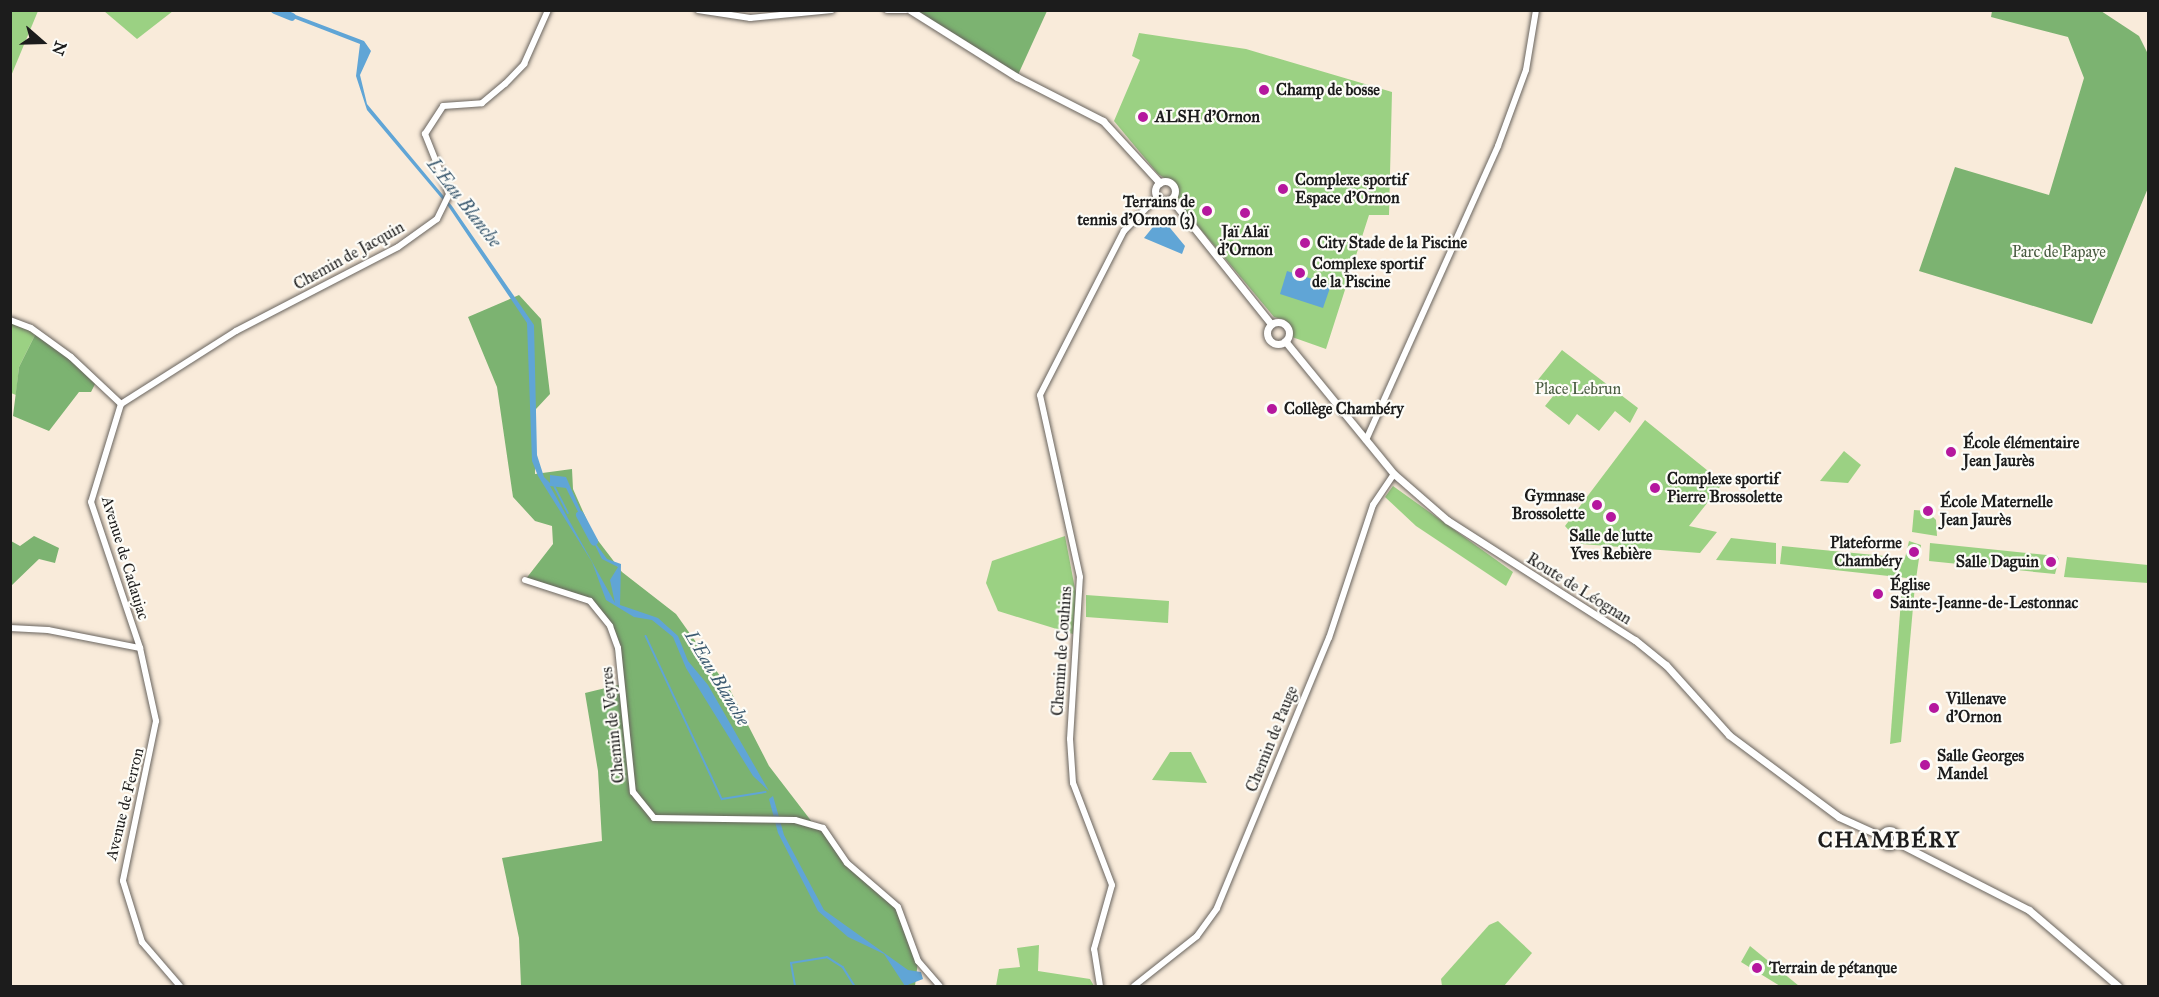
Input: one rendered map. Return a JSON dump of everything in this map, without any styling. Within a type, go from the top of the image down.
[{"type":"main road","points":[[908,10],[1017,77],[1103,121],[1160,183],[1174,187],[1171,199]]},
{"type":"main road","points":[[1160,183],[1157,197],[1171,199],[1271,324],[1287,327],[1285,341],[1269,339],[1271,324]]},
{"type":"main road","name":"Route de Léognan","points":[[1285,341],[1394,474],[1467,535],[1641,644],[1729,735],[1832,812],[1881,836]]},
{"type":"main road","points":[[1896,842],[1886,846],[1881,836],[1893,831],[1896,842],[2029,910],[2118,987]]},
{"type":"street","name":"Chemin de Jacquin","points":[[121,404],[236,332],[398,247],[447,205],[424,140],[439,110],[490,99],[524,64],[548,10]]},
{"type":"street","points":[[698,10],[750,18],[832,10]]},
{"type":"street","points":[[887,10],[908,10]]},
{"type":"street","points":[[1366,440],[1522,85],[1536,10]]},
{"type":"street","name":"Chemin de Couhins","points":[[1100,987],[1094,949],[1112,885],[1076,803],[1070,751],[1080,577],[1040,404],[1043,380],[1124,231],[1157,197]]},
{"type":"street","points":[[10,320],[31,328],[71,357],[121,404]]},
{"type":"street","name":"Avenue de Cadaujac","points":[[121,404],[90,497],[140,648]]},
{"type":"street","name":"Chemin de Pauge","points":[[1134,987],[1197,936],[1217,908],[1329,638],[1373,505],[1394,474]]},
{"type":"street","name":"Chemin de Veyres","points":[[525,580],[590,601],[610,626],[618,648],[633,792],[654,818],[779,820],[823,828],[847,863],[898,907],[918,961],[940,987]]},
{"type":"street","points":[[10,628],[140,648]]},
{"type":"street","name":"Avenue de Ferron","points":[[140,648],[156,721],[123,881],[142,942],[180,987]]},
{"type":"green space","points":[[10,11],[38,11],[11,76]]},
{"type":"green space","points":[[104,11],[173,11],[137,39]]},
{"type":"green space","points":[[910,11],[1047,11],[1017,77]]},
{"type":"green space","name":"Parc de Papaye","points":[[1992,11],[2101,11],[2139,36],[2148,54],[2148,188],[2092,324],[1919,271],[1955,167],[2049,195],[2084,78],[2068,37],[1991,17]]},
{"type":"green space","name":"Complexe sportif Espace d'Ornon","points":[[1139,33],[1246,49],[1392,92],[1389,215],[1369,215],[1326,349],[1292,337],[1285,320],[1274,317],[1177,201],[1176,185],[1158,174],[1114,121],[1140,60],[1132,56]]},
{"type":"green space","points":[[519,295],[541,319],[550,394],[536,409],[535,474],[572,469],[573,489],[593,534],[622,572],[676,614],[730,690],[769,766],[812,822],[823,828],[847,863],[898,907],[918,961],[915,986],[521,986],[519,938],[502,858],[602,841],[598,771],[585,693],[622,684],[610,626],[590,601],[525,580],[553,544],[552,526],[535,521],[513,497],[497,387],[468,317]]},
{"type":"green space","points":[[10,322],[36,333],[19,367],[16,395],[11,393]]},
{"type":"green space","points":[[36,333],[97,380],[91,392],[79,392],[49,431],[13,416],[19,367]]},
{"type":"green space","name":"Place Lebrun","points":[[1562,350],[1638,408],[1630,423],[1615,411],[1599,431],[1577,414],[1569,425],[1545,406],[1554,395],[1537,381]]},
{"type":"green space","name":"Complexe sportif Pierre Brossolette","points":[[1645,420],[1723,483],[1689,526],[1717,532],[1700,553],[1581,544],[1565,526]]},
{"type":"green space","points":[[1844,451],[1861,465],[1848,483],[1820,481]]},
{"type":"green space","points":[[1393,486],[1513,572],[1506,586],[1416,526],[1385,497]]},
{"type":"green space","points":[[1914,510],[1927,511],[1936,520],[1937,536],[1912,532]]},
{"type":"green space","points":[[34,536],[59,548],[55,563],[39,559],[11,586],[11,541],[20,546]]},
{"type":"green space","points":[[1065,536],[1076,594],[1073,634],[998,611],[986,583],[992,561]]},
{"type":"green space","points":[[1731,538],[1776,543],[1776,564],[1716,560]]},
{"type":"green space","points":[[1909,541],[1921,545],[1916,579],[1780,564],[1782,546],[1905,558]]},
{"type":"green space","points":[[1930,543],[2057,556],[2059,559],[2055,574],[1929,561]]},
{"type":"green space","points":[[2067,557],[2148,565],[2148,583],[2064,577]]},
{"type":"green space","points":[[1915,585],[1901,742],[1890,744],[1902,587]]},
{"type":"green space","points":[[1086,595],[1169,601],[1168,623],[1086,617]]},
{"type":"green space","points":[[1170,752],[1191,752],[1207,783],[1152,780]]},
{"type":"green space","points":[[1498,921],[1532,953],[1504,986],[1442,986],[1441,979],[1489,925]]},
{"type":"green space","points":[[1039,945],[1038,971],[1090,979],[1094,986],[996,986],[999,969],[1020,967],[1017,948]]},
{"type":"green space","points":[[1750,946],[1799,986],[1780,986],[1741,962]]},
{"type":"water","points":[[275,11],[285,11],[364,41],[371,51],[360,75],[367,104],[452,206],[534,325],[537,455],[544,477],[550,483],[550,475],[566,477],[594,541],[607,559],[621,564],[620,605],[658,618],[678,636],[688,661],[708,685],[769,791],[753,776],[686,668],[673,637],[652,620],[634,617],[606,600],[592,562],[538,476],[532,461],[527,323],[448,206],[367,110],[356,76],[360,44]],"holes":[[[550,486],[566,488],[602,559],[618,567],[610,580],[615,603]]]},
{"type":"water","points":[[1161,217],[1185,246],[1182,254],[1144,238]]},
{"type":"water","points":[[1287,271],[1331,285],[1323,308],[1280,294]]},
{"type":"water","points":[[773,796],[784,835],[824,910],[908,970],[921,972],[923,979],[905,986],[884,954],[848,937],[818,911],[778,833],[769,799]]},
{"type":"waterway","name":"L'Eau Blanche","points":[[275,10],[292,17]]},
{"type":"waterway","name":"L'Eau Blanche","points":[[555,487],[568,513]]},
{"type":"waterway","name":"L'Eau Blanche","points":[[580,515],[594,541]]},
{"type":"waterway","name":"L'Eau Blanche","points":[[646,636],[722,799],[765,792]]},
{"type":"waterway","name":"L'Eau Blanche","points":[[795,986],[791,963],[827,957],[843,967],[855,986]]},
{"type":"place","name":"Champ de bosse","points":[[1264,90]]},
{"type":"place","name":"ALSH d'Ornon","points":[[1143,117]]},
{"type":"place","name":"Complexe sportif Espace d'Ornon","points":[[1283,189]]},
{"type":"place","name":"Terrains de tennis d'Ornon (3)","points":[[1207,211]]},
{"type":"place","name":"Jaï Alaï d'Ornon","points":[[1245,213]]},
{"type":"place","name":"City Stade de la Piscine","points":[[1305,243]]},
{"type":"place","name":"Complexe sportif de la Piscine","points":[[1300,273]]},
{"type":"place","name":"Collège Chambéry","points":[[1272,409]]},
{"type":"place","name":"École élémentaire Jean Jaurès","points":[[1951,452]]},
{"type":"place","name":"Complexe sportif Pierre Brossolette","points":[[1655,488]]},
{"type":"place","name":"Gymnase Brossolette","points":[[1597,505]]},
{"type":"place","name":"École Maternelle Jean Jaurès","points":[[1928,511]]},
{"type":"place","name":"Salle de lutte Yves Rebière","points":[[1611,517]]},
{"type":"place","name":"Plateforme Chambéry","points":[[1914,552]]},
{"type":"place","name":"Salle Daguin","points":[[2051,562]]},
{"type":"place","name":"Église Sainte-Jeanne-de-Lestonnac","points":[[1878,594]]},
{"type":"place","name":"Villenave d'Ornon","points":[[1934,708]]},
{"type":"place","name":"Salle Georges Mandel","points":[[1925,765]]},
{"type":"place","name":"Terrain de pétanque","points":[[1757,968]]},
{"type":"district","name":"CHAMBÉRY","points":[[1889,840]]}]
